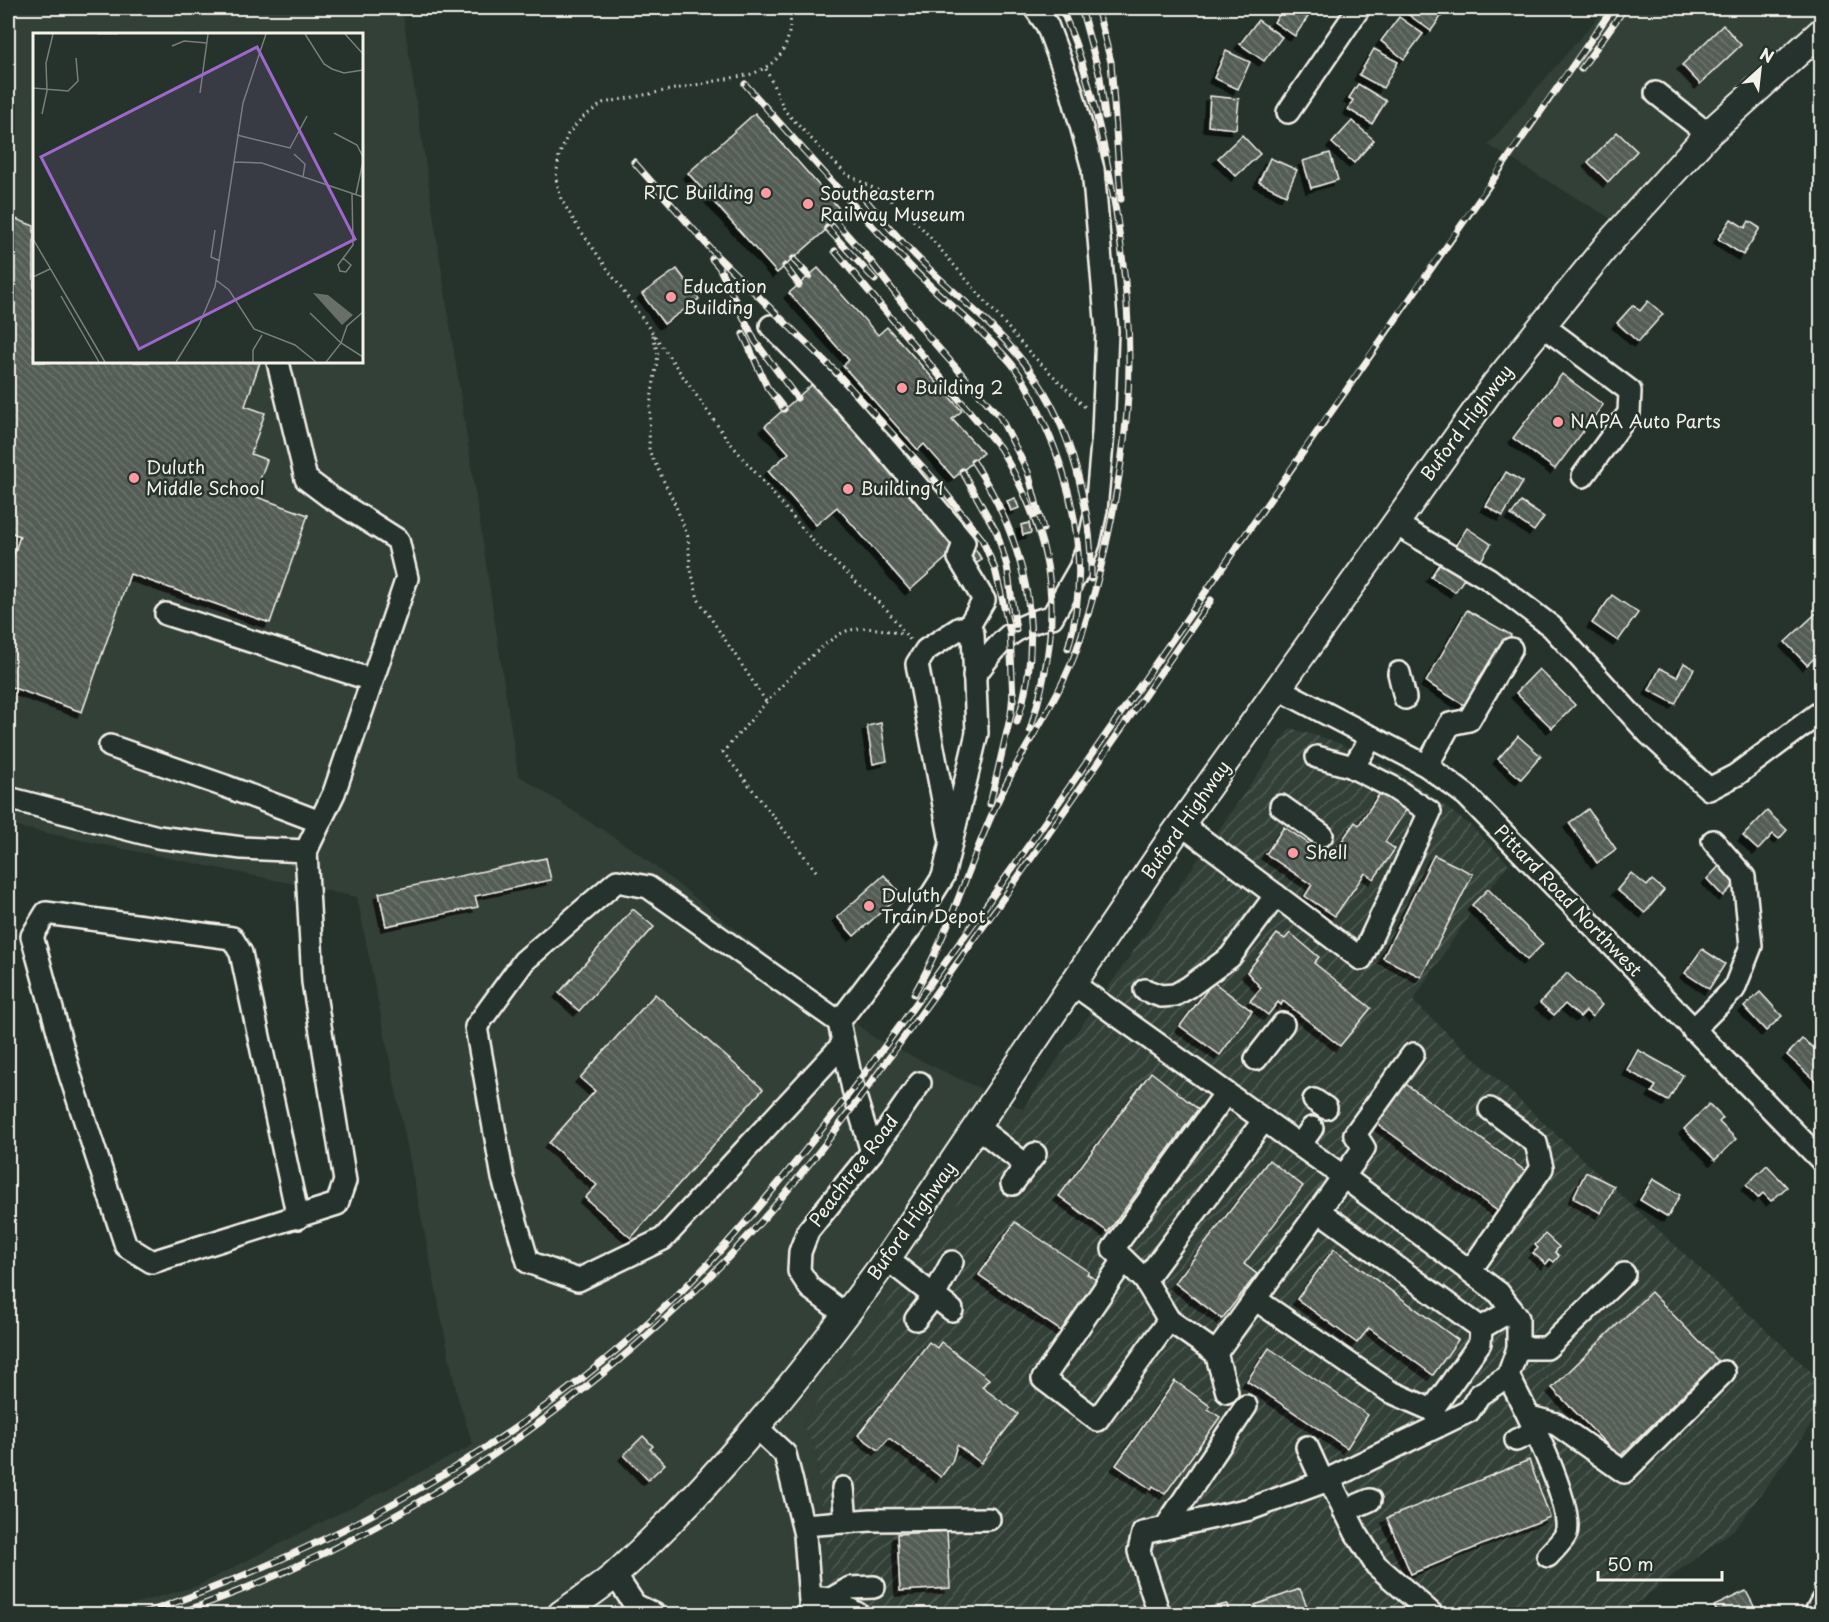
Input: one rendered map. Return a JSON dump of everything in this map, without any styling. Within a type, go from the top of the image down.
[{"type":"main road","name":"Buford Highway","points":[[561,1614],[615,1575],[723,1469],[846,1315],[887,1259],[1181,824],[1279,689],[1394,523],[1542,325],[1609,243],[1708,134],[1821,31]]},
{"type":"street","points":[[974,676],[1010,632],[1031,621],[1052,617],[1067,593],[1089,543],[1096,510],[1103,426],[1107,331],[1093,169],[1071,89],[1047,25],[1035,8]]},
{"type":"street","points":[[1288,112],[1359,8]]},
{"type":"street","points":[[1656,93],[1708,134]]},
{"type":"street","points":[[1542,325],[1630,391],[1629,413],[1583,476]]},
{"type":"street","points":[[771,326],[878,438],[964,542],[959,558],[984,600],[966,631]]},
{"type":"street","points":[[278,363],[306,479],[398,540],[406,578],[334,793],[306,850],[313,982],[345,1181],[337,1204],[298,1218],[152,1262],[126,1246],[70,1075],[32,936],[46,913],[232,938],[242,953],[298,1218]]},
{"type":"street","points":[[1394,523],[1489,579],[1552,627],[1649,734],[1709,789],[1736,775],[1821,711]]},
{"type":"street","points":[[166,614],[372,680]]},
{"type":"street","points":[[839,1022],[912,926],[943,877],[977,733],[973,634],[960,628],[926,650],[917,664],[951,842]]},
{"type":"street","points":[[1427,766],[1450,724],[1469,720],[1511,649]]},
{"type":"street","points":[[1399,673],[1405,698]]},
{"type":"street","name":"Pittard Road Northwest","points":[[1279,689],[1427,766],[1466,795],[1821,1161]]},
{"type":"street","points":[[1355,774],[1372,737]]},
{"type":"street","points":[[110,746],[320,822]]},
{"type":"street","points":[[1181,824],[1361,959],[1430,812],[1392,787],[1317,757]]},
{"type":"street","points":[[8,798],[158,837],[242,848],[306,850]]},
{"type":"street","points":[[1281,806],[1322,835]]},
{"type":"street","points":[[1693,1030],[1734,989],[1751,946],[1744,877],[1713,841]]},
{"type":"street","points":[[843,1044],[663,1239],[578,1280],[528,1262],[503,1178],[476,1028],[524,961],[617,881],[648,887],[839,1022],[853,1089],[872,1152]]},
{"type":"street","points":[[1128,1032],[1141,996],[1176,995],[1230,957],[1276,895]]},
{"type":"street","points":[[1072,983],[1128,1032],[1226,1093],[1264,1120],[1306,1137],[1344,1177],[1499,1293],[1518,1318],[1518,1348],[1508,1376],[1479,1395],[1469,1411],[1437,1417],[1326,1481],[1250,1509],[1143,1533],[1138,1551],[1159,1614]]},
{"type":"street","points":[[1256,1059],[1283,1024]]},
{"type":"street","points":[[1216,1353],[1344,1177],[1368,1151],[1355,1134],[1413,1054]]},
{"type":"street","name":"Peachtree Road","points":[[846,1315],[810,1288],[799,1271],[800,1252],[808,1231],[872,1152],[920,1083]]},
{"type":"street","points":[[1226,1093],[1113,1249],[1145,1280],[1169,1320],[1216,1353],[1227,1392]]},
{"type":"street","points":[[1470,1271],[1487,1237],[1542,1168],[1536,1143],[1490,1110]]},
{"type":"street","points":[[1145,1280],[1264,1120]]},
{"type":"street","points":[[977,1127],[1031,1159],[1012,1184]]},
{"type":"street","points":[[1319,1211],[1481,1328]]},
{"type":"street","points":[[887,1259],[952,1310]]},
{"type":"street","points":[[1124,1260],[1043,1380],[1097,1420],[1169,1320]]},
{"type":"street","points":[[916,1318],[934,1296],[952,1262]]},
{"type":"street","points":[[1518,1348],[1547,1348],[1624,1274]]},
{"type":"street","points":[[1255,1299],[1389,1391],[1437,1417]]},
{"type":"street","points":[[1481,1328],[1512,1310]]},
{"type":"street","points":[[1437,1417],[1480,1343],[1481,1328]]},
{"type":"street","points":[[1516,1440],[1533,1424],[1556,1424],[1624,1472],[1724,1372]]},
{"type":"street","points":[[1508,1376],[1533,1424],[1566,1512],[1566,1535],[1548,1556]]},
{"type":"street","points":[[1165,1528],[1246,1406]]},
{"type":"street","points":[[756,1427],[785,1454],[803,1525],[817,1603]]},
{"type":"street","points":[[1307,1447],[1376,1565],[1432,1614]]},
{"type":"street","points":[[843,1488],[846,1522]]},
{"type":"street","points":[[1344,1511],[1370,1500]]},
{"type":"street","points":[[803,1525],[988,1519]]},
{"type":"street","points":[[615,1575],[635,1605],[654,1614]]},
{"type":"street","points":[[817,1603],[850,1588],[874,1587]]},
{"type":"street","points":[[1815,1614],[1821,1601]]},
{"type":"street","points":[[817,1603],[858,1614]]},
{"type":"path","points":[[791,8],[791,24],[785,51],[771,66],[752,74],[603,103],[582,118],[568,134],[559,156],[556,178],[561,199],[727,439],[818,547],[887,610],[922,656]]},
{"type":"path","points":[[766,68],[785,111],[846,174],[883,193],[922,228],[1029,352],[1103,426]]},
{"type":"path","points":[[652,331],[658,355],[650,406],[649,451],[688,537],[690,566],[698,599],[767,703]]},
{"type":"path","points":[[816,871],[723,752],[820,648],[849,630],[885,629],[907,635]]},
{"type":"shaded area","points":[[8,8],[402,8],[518,775],[635,851],[876,1039],[1023,1109],[802,1424],[816,1451],[830,1583],[831,1614],[97,1614],[197,1586],[473,1445],[457,1395],[357,897],[8,825]]},
{"type":"shaded area","points":[[1606,8],[1821,8],[1821,48],[1628,229],[1488,145]]},
{"type":"shaded area","points":[[1290,728],[1334,741],[1407,777],[1471,826],[1509,864],[1469,915],[1413,1001],[1822,1382],[1821,1411],[1737,1527],[1622,1614],[831,1614],[830,1583],[816,1451],[802,1424]]},
{"type":"building","points":[[1284,8],[1307,8],[1312,11],[1295,36],[1274,22]]},
{"type":"building","points":[[1404,8],[1447,8],[1431,31],[1402,10]]},
{"type":"building","points":[[1399,17],[1423,34],[1404,59],[1381,41]]},
{"type":"building","points":[[1258,20],[1282,37],[1264,61],[1240,44]]},
{"type":"building","points":[[1723,25],[1741,45],[1700,84],[1682,65]]},
{"type":"building","points":[[1374,49],[1398,62],[1383,88],[1359,75]]},
{"type":"building","points":[[1226,51],[1250,62],[1238,89],[1214,78]]},
{"type":"building","points":[[1358,84],[1386,101],[1372,124],[1348,109],[1353,100],[1349,98]]},
{"type":"building","points":[[1210,96],[1239,99],[1236,129],[1208,126]]},
{"type":"building","name":"RTC Building","points":[[755,113],[844,214],[777,273],[688,173]]},
{"type":"building","points":[[1352,121],[1374,140],[1354,163],[1332,143]]},
{"type":"building","points":[[1617,132],[1637,151],[1608,182],[1588,162]]},
{"type":"building","points":[[1242,135],[1260,154],[1236,176],[1218,158]]},
{"type":"building","points":[[1330,153],[1338,180],[1311,188],[1303,161]]},
{"type":"building","points":[[1270,158],[1297,170],[1286,195],[1259,182]]},
{"type":"building","name":"Duluth Middle School","points":[[8,216],[33,226],[33,363],[260,363],[245,406],[265,413],[251,454],[267,460],[254,496],[308,515],[270,623],[130,574],[82,712],[8,686],[8,573],[20,536],[8,531]]},
{"type":"building","points":[[1731,219],[1745,228],[1749,221],[1760,228],[1743,255],[1718,239]]},
{"type":"building","name":"Building 2","points":[[818,268],[878,335],[887,327],[962,411],[952,419],[983,453],[954,478],[924,444],[918,450],[843,366],[849,360],[789,293]]},
{"type":"building","name":"Education Building","points":[[677,269],[699,299],[664,324],[642,294]]},
{"type":"building","points":[[1648,301],[1663,314],[1638,342],[1617,323],[1633,305],[1640,311]]},
{"type":"building","name":"NAPA Auto Parts","points":[[1562,374],[1603,405],[1555,469],[1513,438]]},
{"type":"building","name":"Building 1","points":[[816,381],[962,544],[910,590],[837,507],[816,525],[768,471],[789,453],[765,426]]},
{"type":"building","points":[[1506,472],[1523,482],[1503,516],[1486,506]]},
{"type":"building","points":[[1015,498],[1019,508],[1011,511],[1007,501]]},
{"type":"building","points":[[1521,502],[1544,517],[1534,531],[1511,515]]},
{"type":"building","points":[[1029,523],[1031,533],[1023,535],[1021,525]]},
{"type":"building","points":[[1467,528],[1491,544],[1479,564],[1454,548]]},
{"type":"building","points":[[976,550],[982,560],[972,566],[966,557]]},
{"type":"building","points":[[1443,558],[1468,573],[1455,592],[1431,577]]},
{"type":"building","points":[[1612,595],[1638,613],[1618,641],[1592,623]]},
{"type":"building","points":[[1822,608],[1822,651],[1807,665],[1785,642]]},
{"type":"building","points":[[1467,610],[1511,635],[1469,708],[1426,682]]},
{"type":"building","points":[[1684,663],[1694,669],[1675,704],[1649,690],[1660,668],[1677,677]]},
{"type":"building","points":[[1539,669],[1575,705],[1552,728],[1516,693]]},
{"type":"building","points":[[881,723],[887,761],[873,764],[867,726]]},
{"type":"building","points":[[1518,736],[1541,756],[1521,779],[1498,759]]},
{"type":"building","points":[[1380,793],[1406,810],[1385,842],[1395,849],[1374,879],[1365,873],[1335,916],[1305,896],[1312,885],[1266,854],[1284,827],[1330,858],[1355,822],[1359,825]]},
{"type":"building","points":[[1588,809],[1616,849],[1597,863],[1569,823]]},
{"type":"building","points":[[1767,811],[1787,830],[1779,839],[1773,834],[1758,850],[1743,836]]},
{"type":"building","points":[[1434,855],[1473,874],[1421,977],[1383,958]]},
{"type":"building","points":[[546,858],[551,880],[475,896],[478,907],[386,926],[379,893]]},
{"type":"building","points":[[1722,863],[1739,880],[1723,896],[1707,879]]},
{"type":"building","points":[[1631,873],[1647,886],[1652,880],[1664,890],[1645,913],[1617,890]]},
{"type":"building","name":"Duluth Train Depot","points":[[884,875],[901,894],[854,936],[837,917]]},
{"type":"building","points":[[1488,889],[1543,944],[1527,960],[1472,905]]},
{"type":"building","points":[[633,909],[654,927],[579,1011],[559,993]]},
{"type":"building","points":[[1290,933],[1319,957],[1314,963],[1371,1008],[1340,1046],[1283,1001],[1281,1005],[1278,1002],[1268,1015],[1250,1001],[1261,988],[1247,972],[1277,934],[1285,939]]},
{"type":"building","points":[[1702,949],[1725,964],[1709,989],[1685,973]]},
{"type":"building","points":[[1567,973],[1602,1005],[1592,1017],[1586,1011],[1580,1017],[1565,1004],[1554,1015],[1540,1003]]},
{"type":"building","points":[[1213,982],[1252,1011],[1220,1055],[1180,1026]]},
{"type":"building","points":[[1760,992],[1782,1016],[1766,1031],[1744,1007]]},
{"type":"building","points":[[655,994],[763,1089],[631,1238],[585,1198],[597,1185],[549,1143],[595,1091],[580,1078]]},
{"type":"building","points":[[1802,1039],[1822,1054],[1822,1087],[1787,1055]]},
{"type":"building","points":[[1638,1050],[1683,1075],[1668,1101],[1652,1092],[1656,1086],[1627,1070]]},
{"type":"building","points":[[1151,1072],[1198,1109],[1108,1232],[1059,1196]]},
{"type":"building","points":[[1403,1082],[1528,1173],[1499,1212],[1375,1122]]},
{"type":"building","points":[[1709,1104],[1723,1118],[1719,1122],[1736,1139],[1715,1160],[1684,1129]]},
{"type":"building","points":[[1269,1160],[1303,1186],[1244,1264],[1257,1274],[1222,1319],[1175,1283]]},
{"type":"building","points":[[1767,1165],[1787,1187],[1771,1201],[1763,1193],[1758,1198],[1746,1185]]},
{"type":"building","points":[[1586,1172],[1614,1186],[1601,1213],[1573,1198]]},
{"type":"building","points":[[1653,1179],[1680,1195],[1668,1217],[1640,1200]]},
{"type":"building","points":[[1015,1222],[1089,1272],[1087,1274],[1096,1280],[1061,1331],[979,1275]]},
{"type":"building","points":[[1545,1234],[1559,1247],[1555,1252],[1559,1256],[1554,1262],[1550,1259],[1546,1264],[1533,1253],[1538,1248],[1535,1245]]},
{"type":"building","points":[[1334,1249],[1458,1340],[1433,1375],[1369,1328],[1357,1343],[1297,1299]]},
{"type":"building","points":[[1651,1292],[1718,1361],[1619,1457],[1552,1388]]},
{"type":"building","points":[[929,1342],[937,1348],[941,1342],[989,1379],[982,1387],[1018,1414],[981,1463],[957,1445],[952,1462],[941,1477],[889,1438],[879,1450],[858,1435]]},
{"type":"building","points":[[1269,1348],[1368,1415],[1347,1448],[1247,1381]]},
{"type":"building","points":[[1175,1381],[1210,1406],[1208,1409],[1220,1417],[1165,1494],[1153,1486],[1151,1489],[1116,1465]]},
{"type":"building","points":[[643,1436],[653,1446],[650,1449],[665,1464],[648,1480],[624,1455]]},
{"type":"building","points":[[1529,1460],[1550,1517],[1411,1574],[1387,1518]]},
{"type":"building","points":[[947,1531],[950,1588],[900,1591],[897,1534]]},
{"type":"building","points":[[1300,1589],[1308,1609],[1294,1614],[1259,1614],[1255,1605]]},
{"type":"building","points":[[1746,1591],[1758,1614],[1718,1614],[1714,1606]]},
{"type":"building","points":[[1227,1604],[1229,1614],[1180,1614]]},
{"type":"railway","points":[[914,994],[938,948],[997,803],[1072,662],[1096,585],[1110,527],[1120,467],[1129,379],[1128,314],[1121,248],[1105,152],[1087,78],[1061,8]]},
{"type":"railway","points":[[1081,8],[1100,77],[1105,116]]},
{"type":"railway","points":[[1097,8],[1111,62],[1121,199]]},
{"type":"railway","points":[[143,1614],[221,1585],[298,1551],[373,1514],[446,1473],[516,1427],[583,1378],[647,1324],[707,1265],[805,1151],[925,990],[1042,827],[1613,8]]},
{"type":"railway","points":[[1581,69],[1625,8]]},
{"type":"railway","points":[[745,84],[907,263],[999,350],[1026,384],[1055,450],[1064,477],[1076,534],[1079,562],[1078,591],[1075,620],[1068,648]]},
{"type":"railway","points":[[634,162],[716,255],[836,372],[940,486],[982,539],[995,569],[1010,632],[1013,700]]},
{"type":"railway","points":[[864,198],[914,254],[1007,342],[1045,393],[1058,417],[1077,471],[1088,526],[1091,579]]},
{"type":"railway","points":[[835,221],[868,258],[927,335],[1000,417],[1028,472],[1043,529]]},
{"type":"railway","points":[[827,228],[875,280]]},
{"type":"railway","points":[[835,251],[1000,448],[1020,484],[1034,518],[1044,552],[1050,585],[1051,619],[1048,654],[1030,730]]},
{"type":"railway","points":[[712,259],[719,267],[755,341],[797,398]]},
{"type":"railway","points":[[793,259],[809,276]]},
{"type":"railway","points":[[785,266],[799,285]]},
{"type":"railway","points":[[743,334],[767,387],[784,409]]},
{"type":"railway","points":[[973,461],[1006,522],[1018,554],[1026,587],[1030,620],[1030,654],[1026,688],[1017,722]]},
{"type":"railway","points":[[962,471],[997,533],[1007,566],[1016,630]]},
{"type":"railway","points":[[176,1614],[249,1587],[321,1555],[391,1518],[460,1477],[526,1432],[589,1384],[650,1333],[706,1280],[766,1216],[848,1114],[997,907],[1211,600]]},
{"type":"railway","points":[[990,804],[1011,714],[1013,693]]},
{"type":"place","name":"RTC Building","points":[[766,193]]},
{"type":"place","name":"Southeastern Railway Museum","points":[[808,204]]},
{"type":"place","name":"Education Building","points":[[671,297]]},
{"type":"place","name":"Building 2","points":[[902,388]]},
{"type":"place","name":"NAPA Auto Parts","points":[[1558,422]]},
{"type":"place","name":"Duluth Middle School","points":[[134,478]]},
{"type":"place","name":"Building 1","points":[[848,489]]},
{"type":"place","name":"Shell","points":[[1293,853]]},
{"type":"place","name":"Duluth Train Depot","points":[[869,906]]}]
